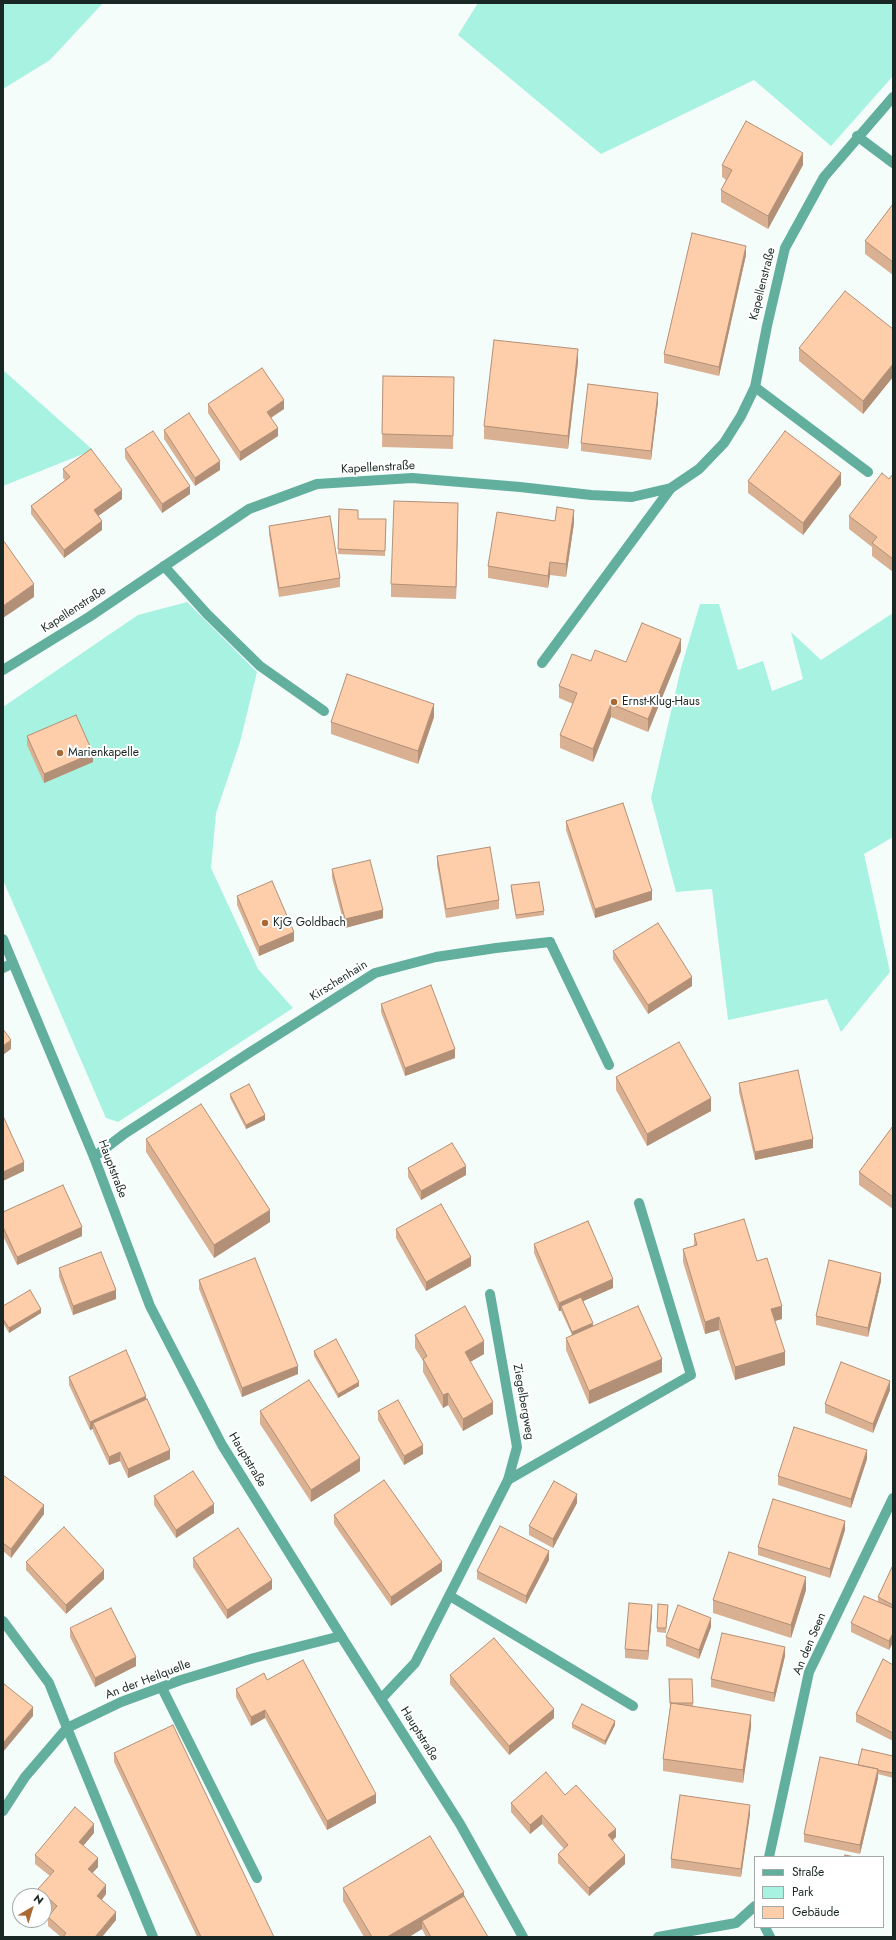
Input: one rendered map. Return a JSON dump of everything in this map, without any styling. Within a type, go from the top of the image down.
[{"type":"street","name":"Kapellenstraße","points":[[3,670],[89,617],[249,509],[317,484],[412,478],[520,487],[591,495],[632,497],[671,488],[699,469],[724,443],[741,416],[755,387],[766,326],[785,248],[824,177],[857,136],[893,97]]},
{"type":"street","points":[[857,136],[893,163]]},
{"type":"street","points":[[755,387],[868,472]]},
{"type":"street","points":[[542,663],[671,488]]},
{"type":"street","points":[[164,566],[207,614],[260,666],[324,710]]},
{"type":"street","name":"Hauptstraße","points":[[3,939],[94,1157],[154,1313],[222,1445],[460,1824],[523,1937]]},
{"type":"street","name":"Kirschenhain","points":[[94,1157],[124,1134],[375,973],[436,957],[550,942],[609,1065]]},
{"type":"street","points":[[3,968],[13,963]]},
{"type":"street","points":[[508,1480],[691,1375],[639,1203]]},
{"type":"street","name":"Ziegelbergweg","points":[[381,1699],[415,1663],[508,1480],[517,1447],[490,1294]]},
{"type":"street","name":"An den Seen","points":[[769,1856],[809,1672],[893,1498]]},
{"type":"street","points":[[450,1596],[633,1706]]},
{"type":"street","points":[[3,1621],[49,1683],[153,1937]]},
{"type":"street","name":"An der Heilquelle","points":[[3,1811],[25,1777],[68,1728],[121,1702],[162,1688],[254,1658],[341,1636]]},
{"type":"street","points":[[162,1688],[257,1878]]},
{"type":"street","points":[[658,1937],[736,1923],[754,1909]]},
{"type":"street","points":[[765,1928],[770,1937]]},
{"type":"green space","points":[[3,3],[103,3],[50,60],[3,89]]},
{"type":"green space","points":[[478,3],[893,3],[893,76],[831,146],[754,80],[601,154],[458,35]]},
{"type":"green space","points":[[3,370],[93,450],[3,486]]},
{"type":"green space","points":[[187,602],[257,672],[240,742],[216,813],[211,868],[258,969],[293,1008],[118,1122],[106,1118],[3,880],[3,707],[138,615]]},
{"type":"green space","points":[[700,604],[719,604],[738,670],[763,661],[772,691],[803,679],[791,632],[821,660],[893,613],[893,837],[864,854],[890,972],[841,1032],[827,999],[728,1020],[712,889],[676,892],[651,798],[681,668]]},
{"type":"building","points":[[746,121],[803,153],[768,216],[721,190],[732,170],[722,165]]},
{"type":"building","points":[[893,204],[893,262],[865,241]]},
{"type":"building","points":[[692,233],[746,246],[719,367],[664,354]]},
{"type":"building","points":[[845,291],[893,329],[893,364],[863,401],[799,348]]},
{"type":"building","points":[[494,340],[578,349],[568,436],[484,426]]},
{"type":"building","points":[[262,368],[284,400],[267,412],[278,428],[240,452],[208,404]]},
{"type":"building","points":[[383,376],[454,377],[453,436],[382,434]]},
{"type":"building","points":[[588,384],[658,393],[651,451],[581,443]]},
{"type":"building","points":[[189,413],[220,461],[195,478],[164,430]]},
{"type":"building","points":[[153,431],[190,486],[162,504],[125,449]]},
{"type":"building","points":[[785,431],[841,473],[803,523],[748,481]]},
{"type":"building","points":[[91,449],[122,490],[94,510],[102,521],[64,550],[31,506],[70,477],[63,469]]},
{"type":"building","points":[[882,473],[889,479],[893,474],[893,559],[872,543],[877,537],[849,516]]},
{"type":"building","points":[[394,501],[458,503],[456,587],[391,584]]},
{"type":"building","points":[[557,507],[574,510],[566,564],[550,562],[548,576],[488,566],[497,512],[555,521]]},
{"type":"building","points":[[339,509],[358,510],[358,519],[386,519],[385,551],[338,549]]},
{"type":"building","points":[[330,516],[340,578],[279,588],[269,526]]},
{"type":"building","points":[[3,540],[34,584],[3,606]]},
{"type":"building","name":"Ernst-Klug-Haus","points":[[642,623],[681,639],[648,719],[611,704],[593,749],[560,735],[577,693],[559,686],[572,654],[591,661],[595,650],[626,662]]},
{"type":"building","points":[[347,674],[434,704],[418,751],[331,722]]},
{"type":"building","name":"Marienkapelle","points":[[76,715],[93,753],[44,774],[27,736]]},
{"type":"building","points":[[623,803],[652,891],[595,909],[566,821]]},
{"type":"building","points":[[490,847],[499,900],[446,909],[437,856]]},
{"type":"building","points":[[370,860],[383,910],[345,919],[332,869]]},
{"type":"building","name":"KjG Goldbach","points":[[272,881],[294,932],[259,947],[237,896]]},
{"type":"building","points":[[539,882],[544,911],[516,915],[511,885]]},
{"type":"building","points":[[658,923],[692,977],[648,1005],[613,951]]},
{"type":"building","points":[[431,985],[455,1049],[405,1068],[381,1004]]},
{"type":"building","points":[[3,1029],[11,1040],[3,1046]]},
{"type":"building","points":[[679,1042],[711,1098],[647,1134],[616,1077]]},
{"type":"building","points":[[798,1070],[813,1139],[755,1152],[739,1083]]},
{"type":"building","points":[[249,1084],[265,1115],[246,1125],[230,1094]]},
{"type":"building","points":[[201,1104],[270,1210],[214,1245],[146,1139]]},
{"type":"building","points":[[3,1116],[24,1162],[3,1172]]},
{"type":"building","points":[[893,1126],[893,1197],[859,1172]]},
{"type":"building","points":[[452,1143],[466,1166],[421,1191],[408,1168]]},
{"type":"building","points":[[63,1185],[82,1227],[17,1257],[3,1227],[3,1212]]},
{"type":"building","points":[[441,1204],[471,1257],[426,1282],[396,1229]]},
{"type":"building","points":[[744,1219],[757,1261],[767,1258],[782,1306],[771,1309],[785,1352],[735,1367],[719,1317],[705,1322],[683,1249],[697,1245],[694,1234]]},
{"type":"building","points":[[588,1221],[613,1279],[559,1303],[534,1244]]},
{"type":"building","points":[[101,1252],[116,1290],[73,1306],[59,1268]]},
{"type":"building","points":[[255,1258],[298,1366],[242,1388],[199,1280]]},
{"type":"building","points":[[829,1260],[881,1273],[868,1328],[816,1316]]},
{"type":"building","points":[[30,1290],[41,1309],[9,1328],[3,1319],[3,1306]]},
{"type":"building","points":[[581,1297],[593,1323],[572,1332],[561,1306]]},
{"type":"building","points":[[465,1306],[484,1341],[465,1352],[493,1402],[463,1419],[448,1393],[443,1395],[423,1359],[427,1356],[415,1335]]},
{"type":"building","points":[[638,1306],[662,1359],[589,1391],[566,1338]]},
{"type":"building","points":[[336,1339],[359,1382],[338,1394],[314,1351]]},
{"type":"building","points":[[126,1350],[146,1396],[90,1422],[69,1377]]},
{"type":"building","points":[[841,1362],[890,1381],[873,1424],[825,1404]]},
{"type":"building","points":[[309,1380],[360,1458],[311,1490],[260,1411]]},
{"type":"building","points":[[147,1399],[170,1450],[128,1469],[120,1452],[109,1457],[93,1423]]},
{"type":"building","points":[[398,1400],[423,1445],[404,1456],[378,1411]]},
{"type":"building","points":[[794,1427],[867,1450],[851,1499],[778,1476]]},
{"type":"building","points":[[193,1471],[214,1504],[176,1530],[154,1496]]},
{"type":"building","points":[[3,1475],[44,1505],[11,1549],[3,1543]]},
{"type":"building","points":[[384,1480],[442,1562],[391,1597],[334,1515]]},
{"type":"building","points":[[554,1481],[577,1494],[553,1539],[529,1526]]},
{"type":"building","points":[[773,1499],[845,1521],[830,1569],[758,1547]]},
{"type":"building","points":[[500,1526],[549,1551],[526,1596],[477,1571]]},
{"type":"building","points":[[64,1527],[104,1570],[66,1605],[26,1562]]},
{"type":"building","points":[[238,1528],[272,1580],[227,1610],[193,1558]]},
{"type":"building","points":[[729,1552],[806,1577],[791,1625],[713,1600]]},
{"type":"building","points":[[893,1565],[893,1605],[878,1597]]},
{"type":"building","points":[[864,1596],[893,1608],[893,1633],[889,1641],[851,1623]]},
{"type":"building","points":[[629,1603],[652,1605],[648,1651],[625,1649]]},
{"type":"building","points":[[658,1604],[668,1605],[666,1628],[657,1628]]},
{"type":"building","points":[[678,1605],[711,1618],[699,1650],[666,1637]]},
{"type":"building","points":[[111,1608],[136,1657],[95,1678],[70,1628]]},
{"type":"building","points":[[722,1633],[785,1647],[774,1693],[711,1679]]},
{"type":"building","points":[[494,1638],[554,1709],[509,1746],[450,1675]]},
{"type":"building","points":[[883,1659],[893,1665],[893,1733],[856,1714]]},
{"type":"building","points":[[303,1660],[376,1794],[327,1821],[265,1710],[251,1717],[236,1689],[264,1673],[267,1680]]},
{"type":"building","points":[[669,1679],[692,1679],[693,1703],[670,1703]]},
{"type":"building","points":[[4,1684],[33,1707],[3,1743],[3,1686]]},
{"type":"building","points":[[671,1703],[751,1715],[743,1770],[663,1759]]},
{"type":"building","points":[[582,1704],[615,1721],[605,1741],[572,1724]]},
{"type":"building","points":[[173,1725],[274,1937],[201,1937],[114,1753]]},
{"type":"building","points":[[862,1749],[893,1756],[893,1773],[858,1765]]},
{"type":"building","points":[[820,1757],[878,1769],[860,1845],[804,1834]]},
{"type":"building","points":[[546,1772],[565,1795],[576,1785],[616,1829],[608,1835],[625,1855],[589,1888],[558,1854],[568,1845],[542,1815],[530,1825],[511,1803]]},
{"type":"building","points":[[680,1795],[750,1805],[741,1869],[671,1859]]},
{"type":"building","points":[[75,1807],[94,1824],[79,1842],[98,1858],[88,1869],[106,1885],[97,1896],[116,1912],[95,1937],[63,1937],[66,1933],[52,1921],[52,1912],[57,1906],[52,1902],[52,1888],[39,1888],[54,1871],[35,1855]]},
{"type":"building","points":[[430,1836],[464,1892],[387,1937],[372,1937],[343,1888]]},
{"type":"building","points":[[464,1896],[488,1937],[431,1937],[422,1921]]},
{"type":"place","name":"Ernst-Klug-Haus","points":[[614,702]]},
{"type":"place","name":"Marienkapelle","points":[[60,753]]},
{"type":"place","name":"KjG Goldbach","points":[[265,923]]}]
